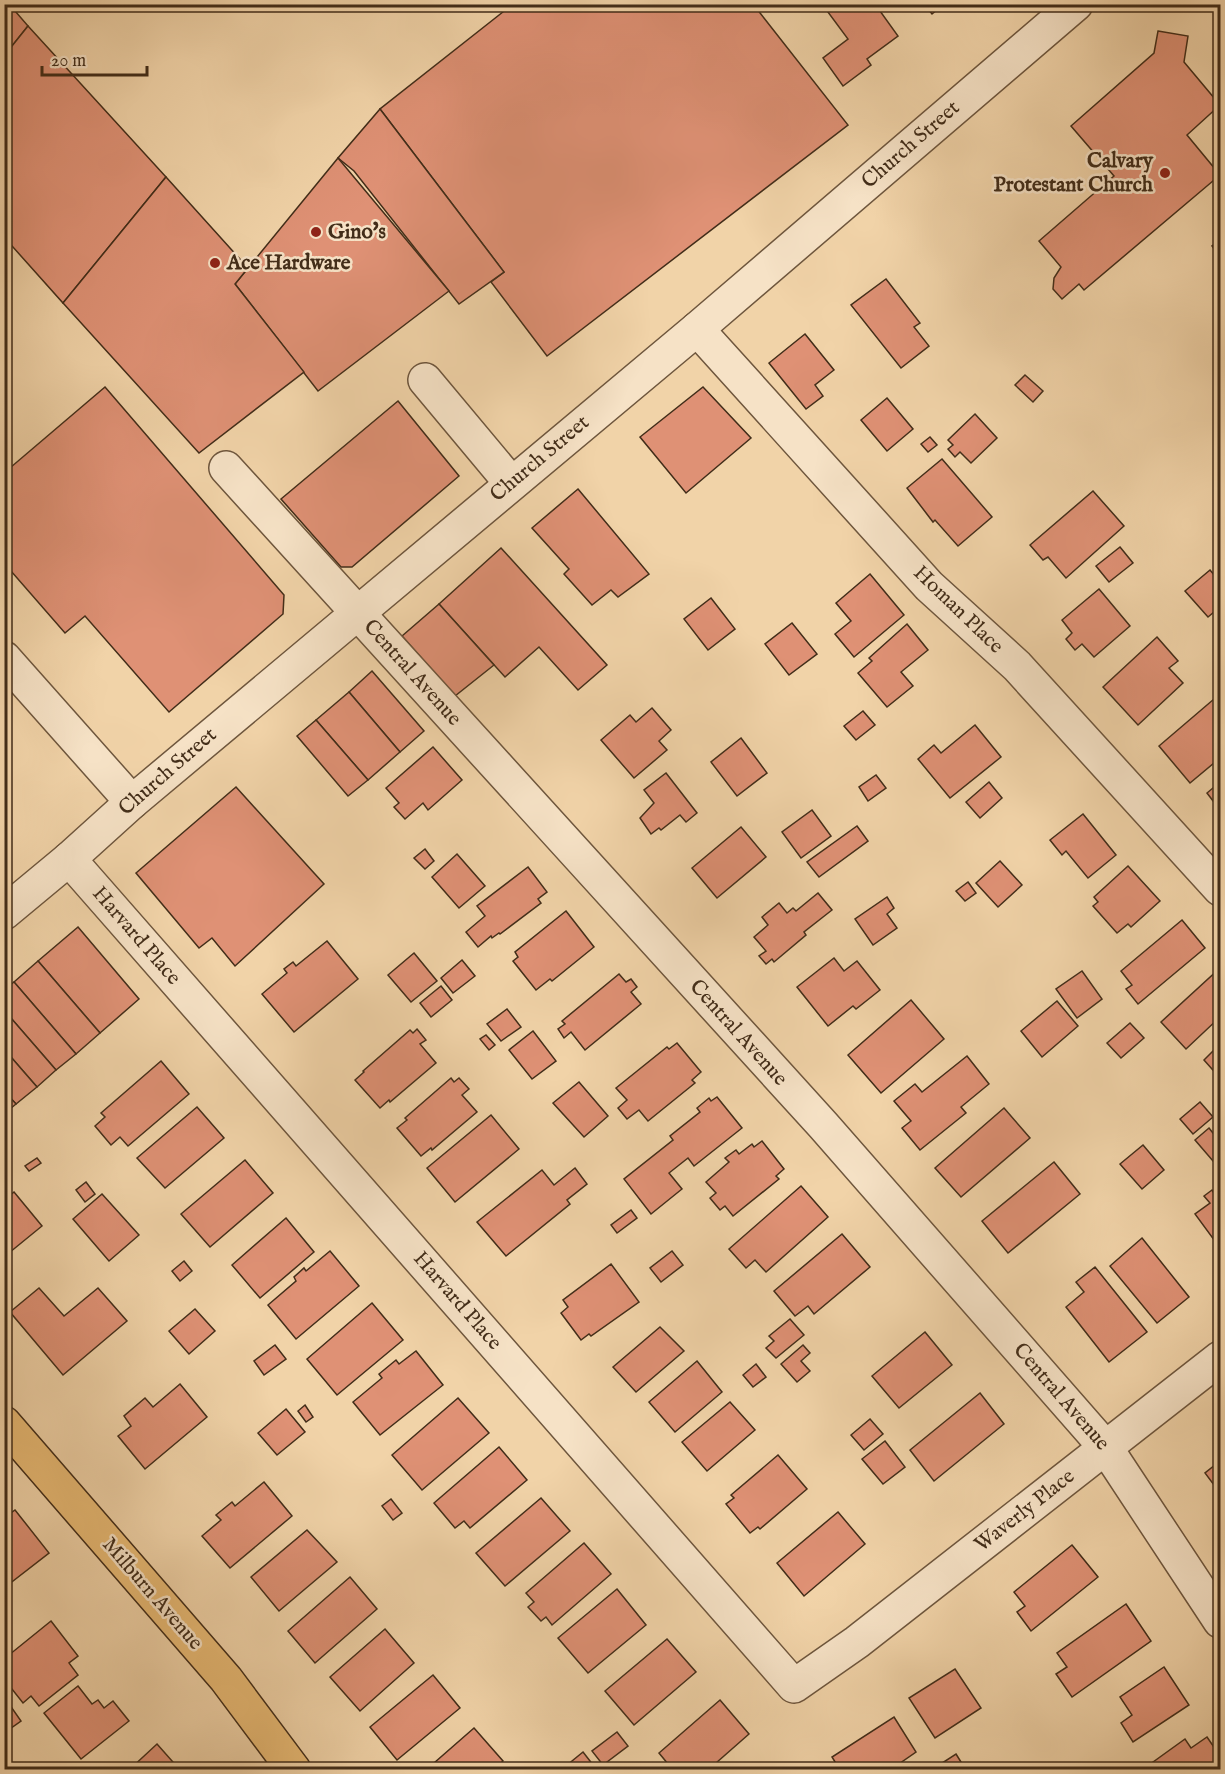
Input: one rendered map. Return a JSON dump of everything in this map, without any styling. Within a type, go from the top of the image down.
[{"type":"main road","name":"Milburn Avenue","points":[[6,1427],[226,1679],[294,1770]]},
{"type":"street","name":"Church Street","points":[[4,913],[356,612],[697,329],[1076,4]]},
{"type":"street","name":"Homan Place","points":[[697,329],[929,586],[1017,666],[1221,889]]},
{"type":"street","points":[[425,380],[511,483]]},
{"type":"street","name":"Central Avenue","points":[[226,468],[823,1125],[1106,1448],[1221,1621]]},
{"type":"street","points":[[4,658],[132,802]]},
{"type":"street","name":"Harvard Place","points":[[69,859],[794,1686],[857,1642]]},
{"type":"street","name":"Waverly Place","points":[[857,1642],[1221,1358]]},
{"type":"building","points":[[4,4],[9,4],[28,26],[4,56]]},
{"type":"building","points":[[513,4],[753,4],[848,125],[547,356],[491,282],[504,272],[380,109]]},
{"type":"building","points":[[822,4],[875,4],[898,36],[867,59],[871,65],[843,86],[823,58],[848,39]]},
{"type":"building","points":[[924,4],[944,4],[932,14]]},
{"type":"building","points":[[28,26],[166,177],[63,303],[4,237],[4,56]]},
{"type":"building","points":[[1158,31],[1188,36],[1184,62],[1220,105],[1187,135],[1220,175],[1084,290],[1079,284],[1062,299],[1053,289],[1054,278],[1061,267],[1039,241],[1114,176],[1071,126],[1154,53]]},
{"type":"building","points":[[380,109],[504,272],[459,304],[354,171],[338,158]]},
{"type":"building","points":[[338,158],[449,291],[318,391],[235,284]]},
{"type":"building","points":[[166,177],[248,268],[235,284],[304,372],[199,453],[63,303]]},
{"type":"building","points":[[1220,240],[1220,257],[1212,246]]},
{"type":"building","points":[[886,279],[920,323],[914,327],[929,346],[901,368],[851,305]]},
{"type":"building","points":[[805,334],[834,370],[815,385],[823,396],[806,409],[769,363]]},
{"type":"building","points":[[1025,375],[1043,391],[1033,402],[1015,385]]},
{"type":"building","points":[[105,387],[284,595],[283,614],[169,712],[85,616],[65,633],[4,563],[4,473]]},
{"type":"building","points":[[703,387],[751,438],[686,493],[640,437]]},
{"type":"building","points":[[887,398],[913,429],[887,451],[861,420]]},
{"type":"building","points":[[398,401],[459,476],[352,567],[341,567],[281,499]]},
{"type":"building","points":[[975,414],[997,438],[971,463],[960,452],[955,457],[948,449],[953,445],[948,440]]},
{"type":"building","points":[[930,437],[937,445],[928,452],[921,444]]},
{"type":"building","points":[[942,459],[992,517],[958,546],[935,520],[933,522],[907,488]]},
{"type":"building","points":[[578,489],[649,574],[618,597],[611,590],[592,605],[564,574],[569,569],[532,528]]},
{"type":"building","points":[[1093,491],[1124,526],[1066,578],[1048,557],[1043,560],[1030,545]]},
{"type":"building","points":[[1120,547],[1133,563],[1109,582],[1096,566]]},
{"type":"building","points":[[501,548],[607,665],[578,690],[539,647],[505,677],[439,604]]},
{"type":"building","points":[[1210,570],[1220,582],[1220,607],[1208,617],[1185,591]]},
{"type":"building","points":[[870,574],[904,615],[854,657],[835,634],[851,621],[836,603]]},
{"type":"building","points":[[1099,589],[1130,626],[1094,657],[1082,644],[1075,650],[1066,639],[1072,633],[1062,620]]},
{"type":"building","points":[[711,598],[735,629],[708,650],[684,619]]},
{"type":"building","points":[[439,604],[494,665],[455,696],[402,636]]},
{"type":"building","points":[[792,623],[817,654],[789,675],[765,644]]},
{"type":"building","points":[[907,624],[928,650],[901,672],[913,686],[887,707],[858,673],[872,661],[869,658]]},
{"type":"building","points":[[1157,637],[1178,661],[1169,668],[1183,683],[1138,725],[1103,687]]},
{"type":"building","points":[[372,671],[424,731],[400,752],[349,692]]},
{"type":"building","points":[[349,692],[400,752],[368,780],[316,720]]},
{"type":"building","points":[[1214,699],[1220,707],[1220,758],[1190,783],[1159,746]]},
{"type":"building","points":[[652,708],[671,730],[659,741],[667,750],[634,778],[601,740],[630,715],[636,722]]},
{"type":"building","points":[[863,711],[875,725],[856,740],[844,726]]},
{"type":"building","points":[[316,720],[368,780],[348,796],[297,736]]},
{"type":"building","points":[[975,725],[1001,757],[950,798],[918,759],[934,745],[941,753]]},
{"type":"building","points":[[741,738],[767,773],[737,796],[711,762]]},
{"type":"building","points":[[433,747],[462,780],[428,810],[423,803],[405,819],[394,807],[399,803],[386,788]]},
{"type":"building","points":[[666,773],[697,813],[686,822],[680,815],[661,830],[659,828],[651,834],[640,818],[654,803],[644,790]]},
{"type":"building","points":[[876,775],[886,788],[868,801],[859,787]]},
{"type":"building","points":[[989,782],[1002,798],[980,818],[966,802]]},
{"type":"building","points":[[1220,782],[1220,810],[1207,793]]},
{"type":"building","points":[[236,787],[324,884],[235,966],[212,938],[199,948],[136,873]]},
{"type":"building","points":[[812,810],[831,836],[801,858],[782,832]]},
{"type":"building","points":[[1083,814],[1116,855],[1088,878],[1066,851],[1062,855],[1050,840]]},
{"type":"building","points":[[857,826],[868,841],[819,877],[807,862]]},
{"type":"building","points":[[741,827],[766,857],[717,898],[692,868]]},
{"type":"building","points":[[425,849],[434,861],[425,869],[414,858]]},
{"type":"building","points":[[457,854],[485,886],[459,908],[432,877]]},
{"type":"building","points":[[1000,861],[1022,885],[998,907],[976,883]]},
{"type":"building","points":[[1128,866],[1160,901],[1131,927],[1128,924],[1117,933],[1093,906],[1098,902],[1094,897]]},
{"type":"building","points":[[528,867],[547,892],[538,899],[541,903],[500,934],[492,938],[491,936],[478,947],[466,932],[485,916],[477,906]]},
{"type":"building","points":[[968,882],[976,893],[965,901],[956,891]]},
{"type":"building","points":[[818,893],[832,910],[804,932],[806,935],[774,962],[772,959],[766,964],[759,956],[766,951],[754,937],[768,925],[762,917],[779,903],[787,913],[793,908],[796,911]]},
{"type":"building","points":[[887,897],[894,908],[887,914],[897,928],[873,945],[855,919]]},
{"type":"building","points":[[566,911],[594,947],[552,981],[550,979],[536,990],[513,961],[518,957],[515,952]]},
{"type":"building","points":[[1182,920],[1205,948],[1138,1004],[1126,989],[1132,985],[1121,971]]},
{"type":"building","points":[[78,927],[139,999],[100,1033],[38,961]]},
{"type":"building","points":[[327,941],[358,979],[294,1032],[262,994],[287,973],[284,969],[293,962],[296,966]]},
{"type":"building","points":[[414,953],[437,981],[411,1002],[388,975]]},
{"type":"building","points":[[834,958],[844,971],[857,961],[880,990],[856,1009],[853,1006],[828,1026],[797,987]]},
{"type":"building","points":[[462,960],[475,976],[453,993],[441,978]]},
{"type":"building","points":[[38,961],[100,1033],[76,1054],[14,982]]},
{"type":"building","points":[[1220,968],[1220,1017],[1186,1049],[1161,1022]]},
{"type":"building","points":[[1082,971],[1102,999],[1077,1018],[1056,989]]},
{"type":"building","points":[[619,974],[626,982],[631,979],[637,987],[631,992],[641,1004],[585,1050],[571,1032],[564,1038],[558,1029],[565,1024],[562,1021]]},
{"type":"building","points":[[14,982],[76,1054],[56,1070],[4,1010],[4,990]]},
{"type":"building","points":[[441,986],[452,1000],[431,1017],[420,1003]]},
{"type":"building","points":[[911,1000],[944,1039],[881,1093],[848,1055]]},
{"type":"building","points":[[1057,1001],[1078,1026],[1042,1057],[1021,1031]]},
{"type":"building","points":[[507,1009],[521,1027],[501,1041],[487,1024]]},
{"type":"building","points":[[4,1010],[56,1070],[37,1087],[4,1049]]},
{"type":"building","points":[[1130,1023],[1144,1038],[1121,1058],[1107,1043]]},
{"type":"building","points":[[417,1029],[426,1040],[420,1044],[436,1063],[380,1108],[355,1080],[410,1030],[413,1033]]},
{"type":"building","points":[[533,1031],[556,1061],[532,1079],[509,1050]]},
{"type":"building","points":[[486,1035],[495,1045],[489,1050],[480,1039]]},
{"type":"building","points":[[677,1043],[701,1072],[692,1080],[695,1083],[648,1121],[639,1110],[627,1119],[618,1108],[627,1100],[616,1088],[667,1047],[669,1049]]},
{"type":"building","points":[[1220,1044],[1220,1078],[1204,1060]]},
{"type":"building","points":[[4,1049],[37,1087],[16,1104],[4,1091]]},
{"type":"building","points":[[967,1056],[989,1084],[961,1107],[966,1113],[920,1150],[902,1128],[911,1121],[894,1101],[915,1084],[922,1092]]},
{"type":"building","points":[[161,1061],[189,1094],[128,1146],[120,1137],[111,1145],[95,1126],[105,1117],[101,1113]]},
{"type":"building","points":[[451,1078],[454,1082],[459,1078],[469,1089],[462,1095],[477,1112],[432,1150],[431,1148],[421,1156],[397,1128],[407,1120],[405,1118]]},
{"type":"building","points":[[579,1082],[608,1116],[584,1137],[553,1103]]},
{"type":"building","points":[[4,1091],[16,1104],[4,1114]]},
{"type":"building","points":[[717,1097],[742,1128],[694,1166],[688,1158],[669,1173],[682,1189],[651,1214],[624,1179],[673,1140],[670,1136],[700,1112],[697,1108],[709,1098],[711,1101]]},
{"type":"building","points":[[1200,1102],[1213,1117],[1193,1134],[1180,1119]]},
{"type":"building","points":[[197,1107],[224,1138],[165,1188],[137,1158]]},
{"type":"building","points":[[1004,1108],[1030,1138],[961,1197],[935,1168]]},
{"type":"building","points":[[491,1115],[519,1149],[455,1202],[427,1168]]},
{"type":"building","points":[[1209,1128],[1220,1142],[1220,1155],[1213,1161],[1195,1140]]},
{"type":"building","points":[[762,1141],[784,1169],[776,1176],[779,1179],[733,1216],[725,1206],[720,1210],[710,1198],[716,1193],[706,1182],[729,1162],[725,1158],[736,1150],[739,1154],[752,1144],[754,1147]]},
{"type":"building","points":[[1143,1145],[1164,1170],[1142,1189],[1120,1164]]},
{"type":"building","points":[[37,1158],[41,1163],[29,1171],[25,1166]]},
{"type":"building","points":[[245,1160],[273,1193],[210,1247],[181,1214]]},
{"type":"building","points":[[1054,1162],[1080,1194],[1008,1253],[982,1221]]},
{"type":"building","points":[[575,1168],[587,1184],[567,1200],[570,1204],[506,1256],[477,1222],[542,1170],[554,1185]]},
{"type":"building","points":[[86,1182],[95,1194],[85,1202],[76,1190]]},
{"type":"building","points":[[801,1186],[828,1217],[766,1272],[755,1260],[746,1268],[729,1249]]},
{"type":"building","points":[[1212,1190],[1215,1195],[1220,1191],[1220,1248],[1195,1214],[1210,1203],[1204,1196]]},
{"type":"building","points":[[14,1192],[42,1226],[4,1257],[4,1200]]},
{"type":"building","points":[[102,1194],[139,1235],[109,1261],[73,1219]]},
{"type":"building","points":[[631,1210],[637,1218],[617,1233],[611,1225]]},
{"type":"building","points":[[286,1218],[314,1252],[260,1298],[232,1265]]},
{"type":"building","points":[[842,1234],[870,1267],[814,1314],[808,1306],[795,1316],[774,1291]]},
{"type":"building","points":[[1142,1238],[1189,1297],[1157,1323],[1110,1266]]},
{"type":"building","points":[[330,1251],[359,1286],[296,1339],[268,1305],[296,1281],[294,1277],[304,1268],[306,1271]]},
{"type":"building","points":[[672,1251],[683,1265],[661,1282],[650,1268]]},
{"type":"building","points":[[184,1261],[192,1271],[180,1281],[172,1271]]},
{"type":"building","points":[[611,1264],[639,1302],[591,1336],[589,1334],[581,1340],[561,1313],[568,1307],[563,1300]]},
{"type":"building","points":[[1095,1267],[1147,1332],[1109,1362],[1066,1307],[1084,1292],[1076,1282]]},
{"type":"building","points":[[39,1288],[64,1316],[98,1288],[127,1321],[63,1375],[10,1312]]},
{"type":"building","points":[[372,1303],[403,1340],[337,1395],[307,1359]]},
{"type":"building","points":[[195,1309],[215,1331],[189,1354],[169,1331]]},
{"type":"building","points":[[790,1319],[804,1335],[776,1358],[766,1348],[774,1341],[769,1336]]},
{"type":"building","points":[[660,1327],[684,1351],[636,1392],[613,1367]]},
{"type":"building","points":[[925,1332],[952,1365],[899,1408],[872,1376]]},
{"type":"building","points":[[275,1345],[286,1359],[264,1375],[254,1361]]},
{"type":"building","points":[[803,1345],[810,1353],[801,1361],[810,1371],[797,1382],[781,1364]]},
{"type":"building","points":[[416,1351],[443,1385],[380,1435],[353,1402],[382,1378],[379,1374],[396,1360],[399,1364]]},
{"type":"building","points":[[697,1361],[722,1392],[675,1432],[649,1402]]},
{"type":"building","points":[[756,1364],[766,1377],[753,1387],[743,1375]]},
{"type":"building","points":[[180,1384],[207,1417],[145,1469],[118,1436],[131,1426],[124,1416],[145,1398],[153,1407]]},
{"type":"building","points":[[980,1393],[1004,1424],[934,1481],[910,1450]]},
{"type":"building","points":[[458,1398],[489,1433],[422,1490],[392,1455]]},
{"type":"building","points":[[730,1402],[755,1430],[707,1471],[682,1442]]},
{"type":"building","points":[[305,1405],[313,1417],[306,1422],[298,1411]]},
{"type":"building","points":[[286,1409],[305,1432],[277,1455],[258,1433]]},
{"type":"building","points":[[870,1419],[883,1434],[864,1450],[851,1435]]},
{"type":"building","points":[[885,1441],[905,1467],[883,1484],[862,1459]]},
{"type":"building","points":[[499,1447],[527,1480],[470,1528],[464,1521],[455,1528],[434,1503]]},
{"type":"building","points":[[778,1455],[807,1489],[760,1529],[758,1527],[750,1533],[726,1504],[734,1498],[731,1495]]},
{"type":"building","points":[[1220,1461],[1220,1493],[1205,1473]]},
{"type":"building","points":[[264,1482],[292,1516],[230,1568],[202,1536],[221,1520],[216,1515],[232,1502],[235,1506]]},
{"type":"building","points":[[541,1498],[570,1531],[505,1586],[476,1553]]},
{"type":"building","points":[[391,1499],[402,1513],[393,1520],[382,1506]]},
{"type":"building","points":[[15,1510],[49,1553],[4,1588],[4,1518]]},
{"type":"building","points":[[838,1512],[865,1544],[804,1596],[777,1563]]},
{"type":"building","points":[[307,1530],[337,1562],[279,1611],[251,1577]]},
{"type":"building","points":[[584,1543],[611,1574],[552,1625],[546,1617],[541,1621],[528,1607],[534,1602],[526,1593]]},
{"type":"building","points":[[1072,1545],[1098,1577],[1031,1631],[1017,1612],[1025,1606],[1014,1592]]},
{"type":"building","points":[[350,1577],[377,1609],[315,1663],[288,1631]]},
{"type":"building","points":[[617,1589],[646,1625],[588,1673],[558,1638]]},
{"type":"building","points":[[1126,1604],[1151,1641],[1072,1697],[1056,1674],[1067,1667],[1057,1653]]},
{"type":"building","points":[[51,1621],[78,1656],[69,1663],[78,1675],[39,1706],[31,1696],[23,1703],[4,1679],[4,1659]]},
{"type":"building","points":[[385,1629],[414,1663],[360,1711],[330,1677]]},
{"type":"building","points":[[667,1639],[696,1672],[634,1725],[605,1691]]},
{"type":"building","points":[[1164,1667],[1189,1705],[1133,1742],[1121,1723],[1132,1715],[1120,1697]]},
{"type":"building","points":[[955,1669],[981,1708],[935,1738],[909,1698]]},
{"type":"building","points":[[433,1675],[460,1708],[397,1760],[370,1727]]},
{"type":"building","points":[[78,1686],[92,1704],[98,1700],[104,1708],[113,1701],[129,1721],[81,1759],[44,1713]]},
{"type":"building","points":[[720,1700],[749,1734],[708,1770],[673,1770],[659,1753]]},
{"type":"building","points":[[7,1701],[21,1721],[4,1733],[4,1703]]},
{"type":"building","points":[[894,1717],[916,1752],[890,1770],[840,1770],[832,1757]]},
{"type":"building","points":[[474,1728],[503,1761],[493,1770],[426,1770]]},
{"type":"building","points":[[617,1732],[628,1746],[603,1765],[592,1751]]},
{"type":"building","points":[[1207,1737],[1220,1756],[1220,1763],[1212,1770],[1142,1770],[1185,1739],[1191,1748]]},
{"type":"building","points":[[157,1744],[180,1770],[129,1770]]},
{"type":"building","points":[[583,1752],[597,1770],[561,1770]]},
{"type":"building","points":[[956,1754],[966,1770],[942,1770],[939,1765]]},
{"type":"place","name":"Calvary Protestant Church","points":[[1165,173]]},
{"type":"place","name":"Gino's","points":[[316,232]]},
{"type":"place","name":"Ace Hardware","points":[[215,263]]}]
